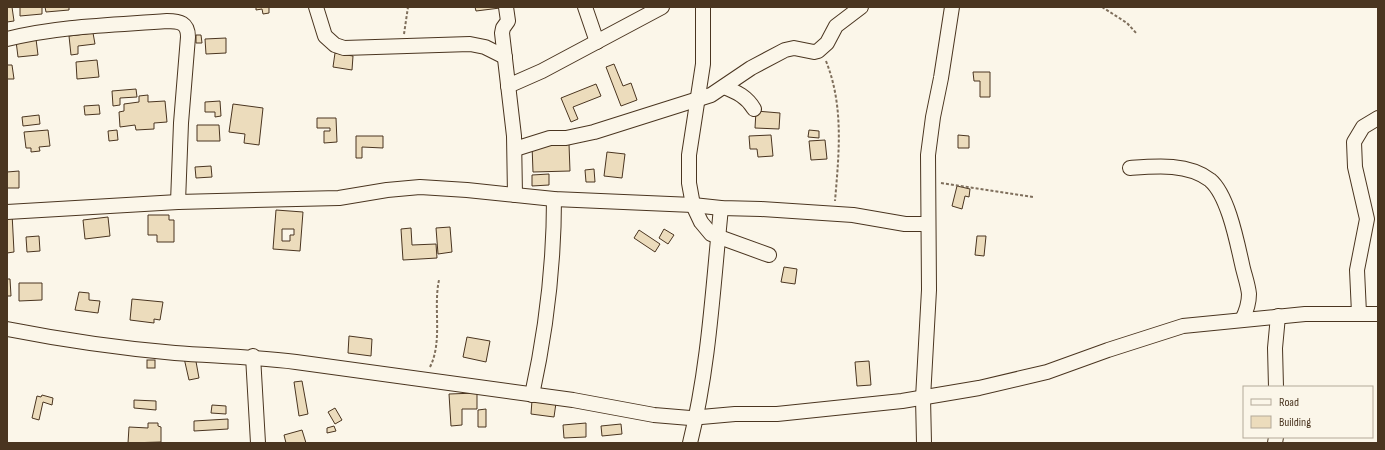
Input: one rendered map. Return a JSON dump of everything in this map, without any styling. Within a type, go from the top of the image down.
[{"type":"street","points":[[316,7],[326,36],[337,46],[349,48],[398,48],[470,44],[485,47],[504,57]]},
{"type":"street","points":[[506,7],[508,22],[503,28],[502,33],[515,149],[515,196]]},
{"type":"street","points":[[585,7],[597,42]]},
{"type":"street","points":[[508,86],[542,71],[662,7]]},
{"type":"street","points":[[703,7],[704,50],[688,155],[689,182],[693,205],[706,229],[711,234],[718,238],[769,255]]},
{"type":"street","points":[[515,149],[550,138],[566,138],[594,132],[711,95],[751,68],[785,50],[794,48],[814,52],[820,50],[836,26],[861,7]]},
{"type":"street","points":[[924,443],[923,398],[929,290],[928,182],[932,123],[952,7]]},
{"type":"street","points":[[7,39],[26,34],[106,25],[167,21],[180,22],[185,25],[188,37],[181,123],[178,202]]},
{"type":"street","points":[[724,87],[740,94],[749,101],[754,109]]},
{"type":"street","points":[[1359,313],[1357,270],[1367,219],[1355,167],[1354,142],[1363,127],[1378,118]]},
{"type":"street","points":[[1130,168],[1156,166],[1178,167],[1195,172],[1211,180],[1230,215],[1247,284],[1248,301],[1242,320]]},
{"type":"street","points":[[7,212],[178,202],[339,198],[387,190],[420,187],[467,190],[554,199],[693,205],[721,208],[853,215],[905,224],[928,224]]},
{"type":"street","points":[[532,395],[540,355],[552,266],[554,199]]},
{"type":"street","points":[[690,443],[696,418],[709,329],[721,208]]},
{"type":"street","points":[[7,329],[80,342],[119,347],[176,353],[253,356],[573,400],[654,415],[696,418],[735,414],[777,414],[923,398],[1047,372],[1108,350],[1177,328],[1278,316],[1359,313],[1378,314]]},
{"type":"street","points":[[1276,386],[1275,348],[1278,316]]},
{"type":"street","points":[[253,356],[258,443]]},
{"type":"path","points":[[398,48],[405,33],[408,7]]},
{"type":"path","points":[[1102,7],[1128,23],[1137,34]]},
{"type":"path","points":[[820,50],[829,69],[838,105],[839,154],[833,214]]},
{"type":"path","points":[[928,182],[1033,197]]},
{"type":"path","points":[[421,379],[435,356],[437,333],[436,299],[439,280]]},
{"type":"building","points":[[7,7],[12,7],[14,21],[7,22]]},
{"type":"building","points":[[20,7],[42,7],[42,14],[20,16]]},
{"type":"building","points":[[45,7],[69,7],[69,10],[46,12]]},
{"type":"building","points":[[256,7],[269,7],[269,13],[263,14],[262,9],[256,10]]},
{"type":"building","points":[[475,7],[499,7],[500,8],[476,11]]},
{"type":"building","points":[[93,33],[95,44],[78,46],[78,54],[71,55],[69,36]]},
{"type":"building","points":[[196,35],[201,35],[202,43],[196,43]]},
{"type":"building","points":[[226,38],[226,53],[206,54],[205,39]]},
{"type":"building","points":[[36,39],[38,55],[18,57],[16,41]]},
{"type":"building","points":[[335,53],[353,56],[352,70],[333,67]]},
{"type":"building","points":[[97,60],[99,77],[77,79],[76,62]]},
{"type":"building","points":[[614,64],[623,86],[631,83],[637,100],[621,106],[606,67]]},
{"type":"building","points":[[7,65],[12,65],[14,79],[7,79]]},
{"type":"building","points":[[973,72],[990,72],[990,97],[980,97],[980,81],[974,81]]},
{"type":"building","points":[[596,84],[601,96],[573,107],[578,119],[571,122],[561,98]]},
{"type":"building","points":[[136,89],[137,97],[120,98],[120,105],[113,106],[112,91]]},
{"type":"building","points":[[148,95],[148,102],[165,101],[167,122],[154,123],[154,129],[136,130],[135,125],[120,127],[119,112],[124,111],[124,104],[139,102],[139,96]]},
{"type":"building","points":[[220,101],[221,116],[215,117],[215,112],[205,112],[205,102]]},
{"type":"building","points":[[233,104],[263,108],[259,145],[244,143],[245,134],[229,132]]},
{"type":"building","points":[[99,105],[100,114],[85,115],[84,106]]},
{"type":"building","points":[[756,111],[780,113],[779,129],[755,128]]},
{"type":"building","points":[[39,115],[40,124],[23,126],[22,117]]},
{"type":"building","points":[[317,118],[336,118],[337,142],[324,143],[324,131],[330,131],[330,128],[317,128]]},
{"type":"building","points":[[197,125],[219,125],[220,141],[197,141]]},
{"type":"building","points":[[48,130],[50,146],[39,147],[40,151],[31,152],[31,148],[26,148],[24,132]]},
{"type":"building","points":[[117,130],[118,140],[109,141],[108,131]]},
{"type":"building","points":[[809,130],[819,131],[819,138],[808,137]]},
{"type":"building","points":[[771,135],[773,156],[758,157],[757,149],[750,149],[749,136]]},
{"type":"building","points":[[958,135],[969,136],[969,148],[958,148]]},
{"type":"building","points":[[356,136],[383,136],[383,148],[362,147],[362,158],[356,158]]},
{"type":"building","points":[[825,140],[827,159],[811,160],[809,141]]},
{"type":"building","points":[[569,144],[570,171],[533,172],[532,145]]},
{"type":"building","points":[[607,152],[625,154],[622,178],[604,176]]},
{"type":"building","points":[[211,166],[212,177],[196,178],[195,167]]},
{"type":"building","points":[[594,169],[595,182],[586,182],[585,170]]},
{"type":"building","points":[[19,171],[19,188],[7,188],[7,172]]},
{"type":"building","points":[[549,174],[549,185],[532,186],[532,175]]},
{"type":"building","points":[[957,186],[970,189],[969,197],[965,196],[962,209],[952,206]]},
{"type":"building","points":[[276,210],[303,212],[300,251],[273,249]],"holes":[[[282,229],[294,229],[294,235],[290,235],[290,241],[282,241]]]},
{"type":"building","points":[[7,213],[12,213],[14,252],[7,253]]},
{"type":"building","points":[[148,215],[169,215],[169,220],[174,220],[174,242],[157,242],[157,235],[148,235]]},
{"type":"building","points":[[108,217],[110,236],[85,239],[83,220]]},
{"type":"building","points":[[450,227],[452,252],[438,254],[436,228]]},
{"type":"building","points":[[411,228],[412,245],[436,244],[437,258],[403,260],[401,229]]},
{"type":"building","points":[[664,229],[674,235],[668,244],[659,238]]},
{"type":"building","points":[[639,230],[660,244],[655,252],[634,238]]},
{"type":"building","points":[[39,236],[40,251],[27,252],[26,237]]},
{"type":"building","points":[[977,236],[986,236],[984,256],[975,255]]},
{"type":"building","points":[[784,267],[797,269],[795,284],[781,282]]},
{"type":"building","points":[[7,279],[10,279],[11,296],[7,296]]},
{"type":"building","points":[[19,283],[42,283],[42,300],[19,301]]},
{"type":"building","points":[[79,292],[89,293],[89,300],[100,301],[98,313],[75,310]]},
{"type":"building","points":[[132,299],[163,302],[160,320],[154,319],[154,323],[130,320]]},
{"type":"building","points":[[349,336],[372,339],[371,356],[348,353]]},
{"type":"building","points":[[467,337],[490,341],[486,362],[463,357]]},
{"type":"building","points":[[195,356],[199,378],[189,380],[184,358]]},
{"type":"building","points":[[147,360],[155,360],[155,368],[147,368]]},
{"type":"building","points":[[869,361],[871,385],[857,386],[855,362]]},
{"type":"building","points":[[302,381],[308,414],[299,416],[294,382]]},
{"type":"building","points":[[477,393],[477,409],[462,409],[462,425],[451,426],[449,394]]},
{"type":"building","points":[[42,395],[53,398],[52,405],[43,402],[39,420],[32,418],[37,396],[41,397]]},
{"type":"building","points":[[134,400],[156,401],[156,410],[134,408]]},
{"type":"building","points":[[532,400],[556,403],[554,417],[531,414]]},
{"type":"building","points":[[212,405],[226,406],[226,414],[211,413]]},
{"type":"building","points":[[335,408],[342,420],[335,424],[328,412]]},
{"type":"building","points":[[486,409],[486,427],[478,427],[478,410]]},
{"type":"building","points":[[228,419],[228,429],[194,431],[194,421]]},
{"type":"building","points":[[148,423],[158,423],[158,426],[161,427],[161,442],[128,443],[129,427],[148,428]]},
{"type":"building","points":[[586,423],[586,437],[564,438],[563,425]]},
{"type":"building","points":[[621,424],[622,434],[602,436],[601,426]]},
{"type":"building","points":[[334,426],[336,431],[327,433],[327,428]]},
{"type":"building","points":[[302,430],[306,443],[286,443],[284,435]]}]
